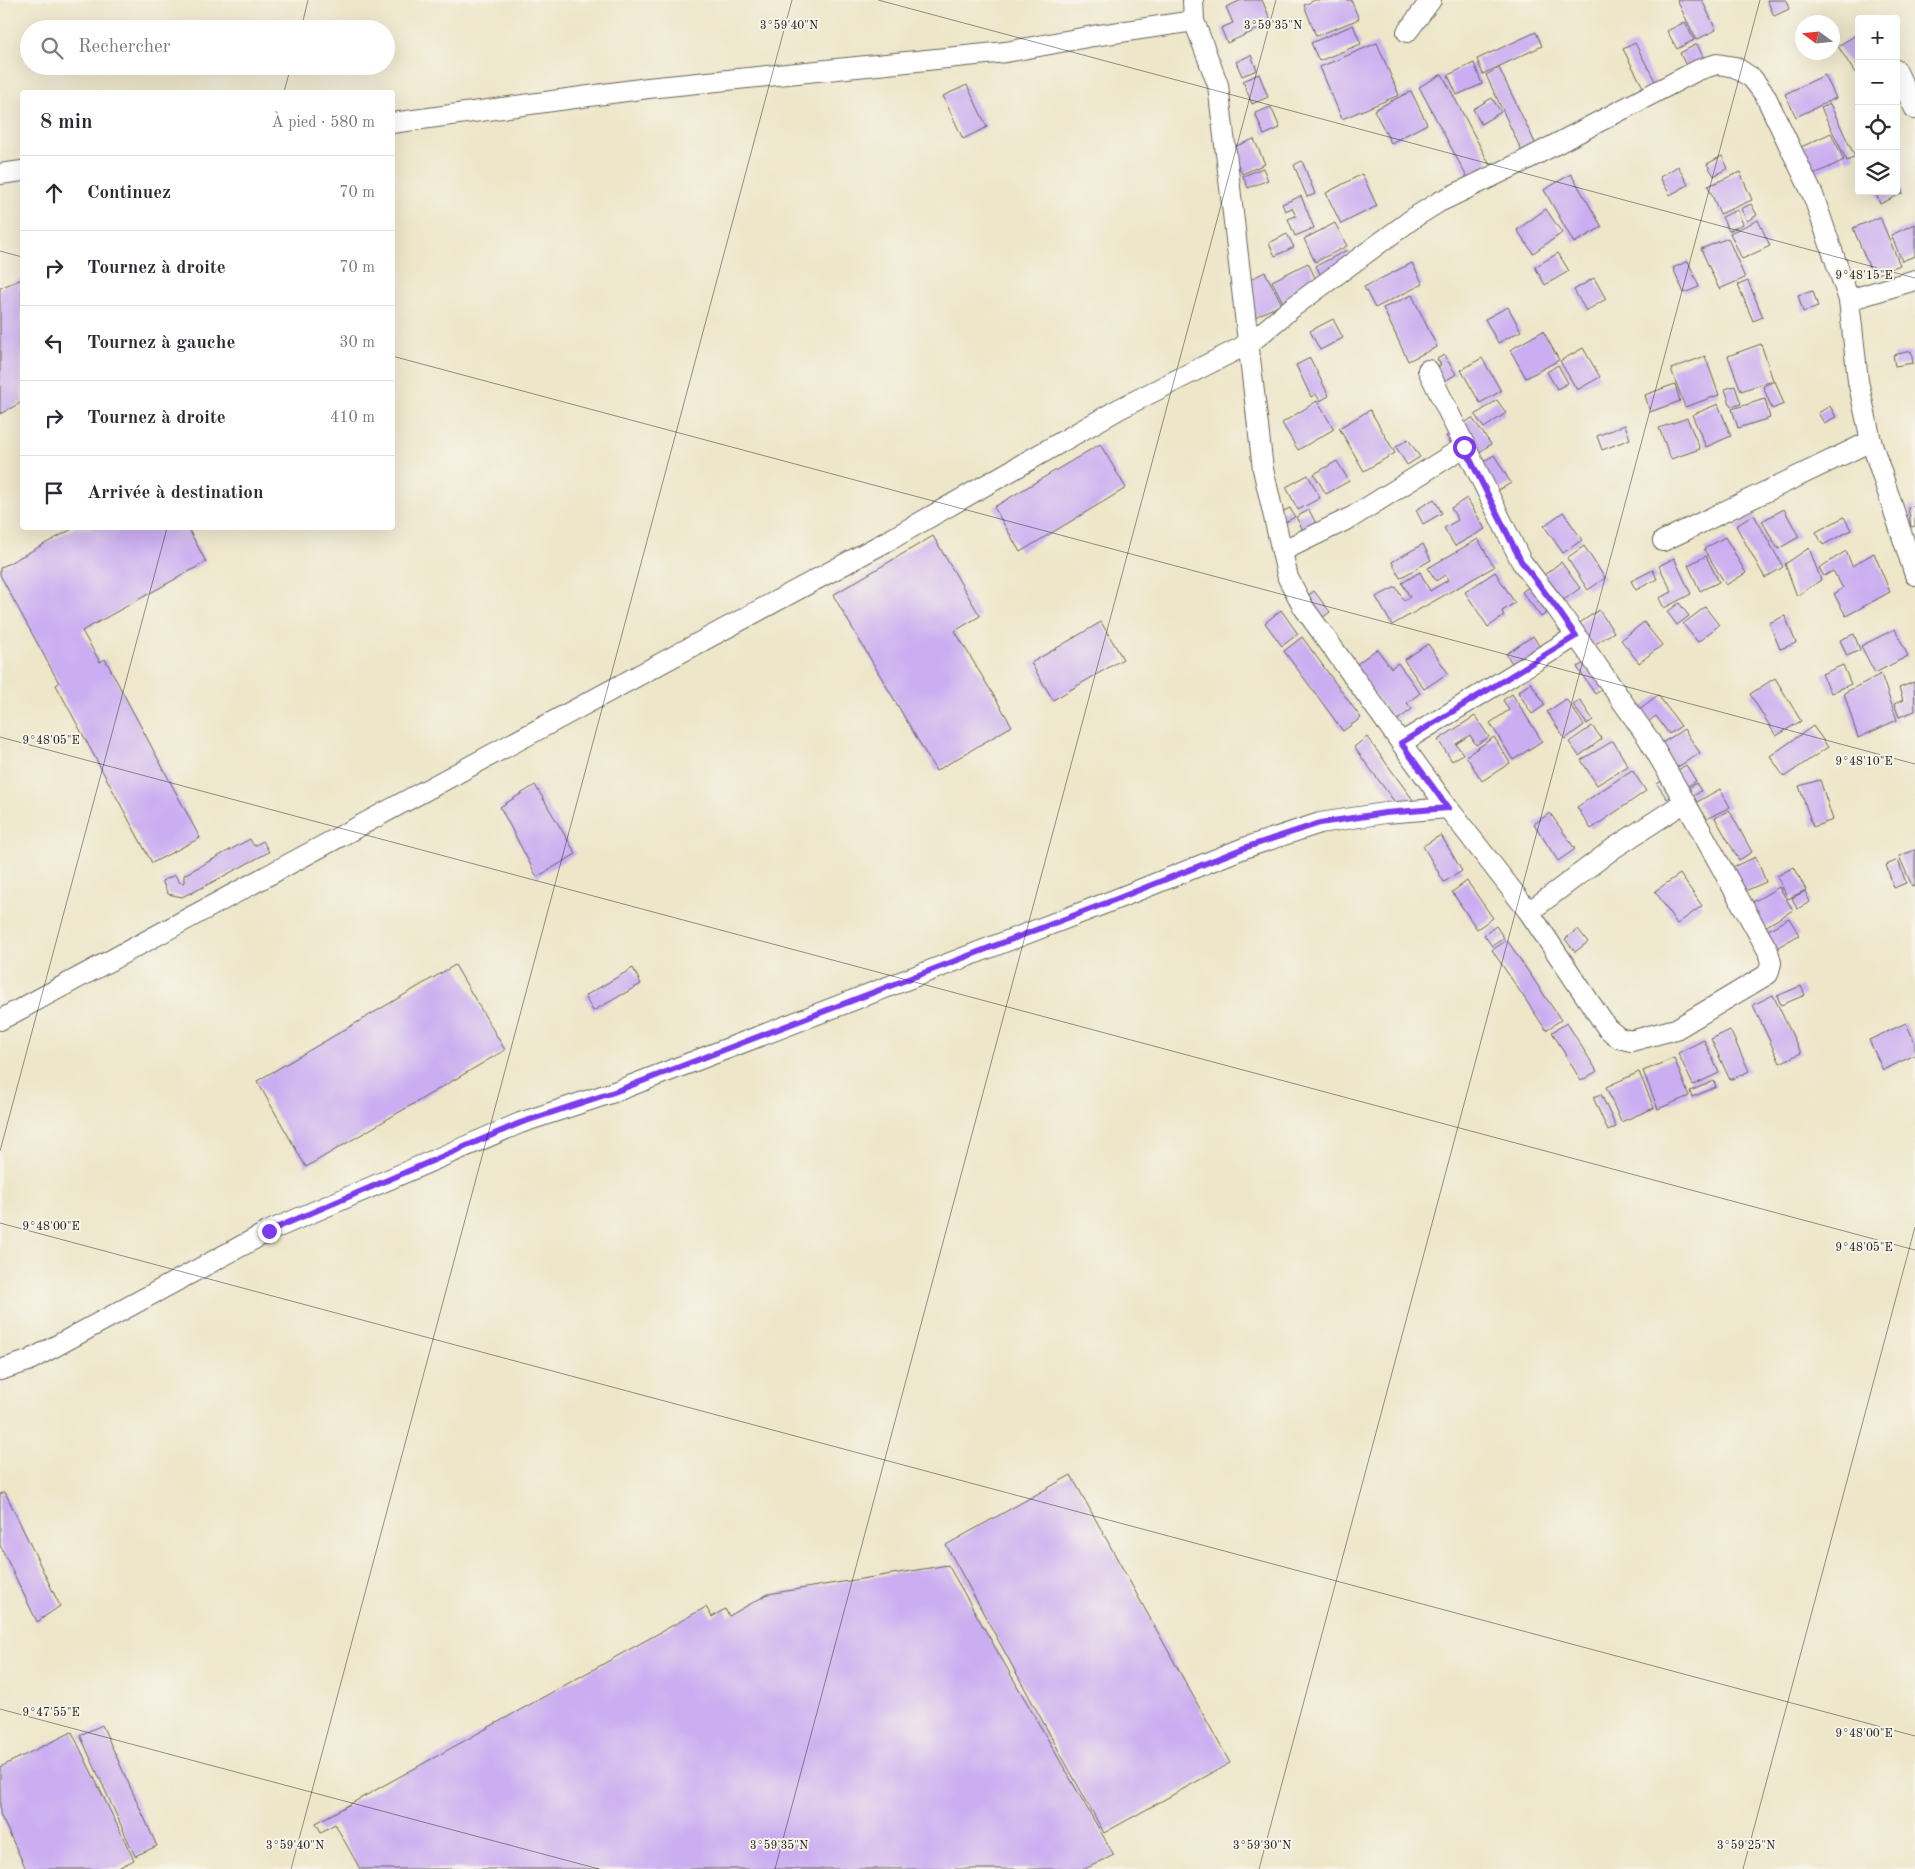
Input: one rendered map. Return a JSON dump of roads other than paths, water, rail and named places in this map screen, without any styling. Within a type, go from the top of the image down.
[{"type":"street","points":[[1193,0],[1194,21],[1218,85],[1250,343],[1263,469],[1288,578],[1304,608],[1448,808],[1529,912],[1607,1028],[1619,1038],[1631,1041],[1676,1028],[1768,974],[1771,963],[1768,951],[1648,738],[1556,607],[1521,561],[1428,370]]},
{"type":"street","points":[[1407,32],[1431,0]]},
{"type":"street","points":[[395,123],[648,88],[1006,52],[1093,36],[1194,21]]},
{"type":"street","points":[[0,1020],[893,538],[1119,409],[1250,343],[1293,306],[1439,202],[1518,164],[1698,70],[1716,64],[1734,67],[1752,78],[1765,95],[1814,195],[1849,300],[1858,381],[1871,441],[1915,575]]},
{"type":"street","points":[[1900,78],[1915,109]]},
{"type":"street","points":[[0,174],[20,171]]},
{"type":"street","points":[[1849,300],[1915,280]]},
{"type":"street","points":[[1663,541],[1871,441]]},
{"type":"street","points":[[1282,551],[1352,517],[1464,447]]},
{"type":"street","points":[[1401,743],[1576,636]]},
{"type":"street","points":[[1529,912],[1614,848],[1685,802]]},
{"type":"street","points":[[0,1370],[28,1361],[269,1231],[520,1123],[614,1092],[1114,900],[1244,848],[1320,823],[1385,813],[1448,808]]}]
